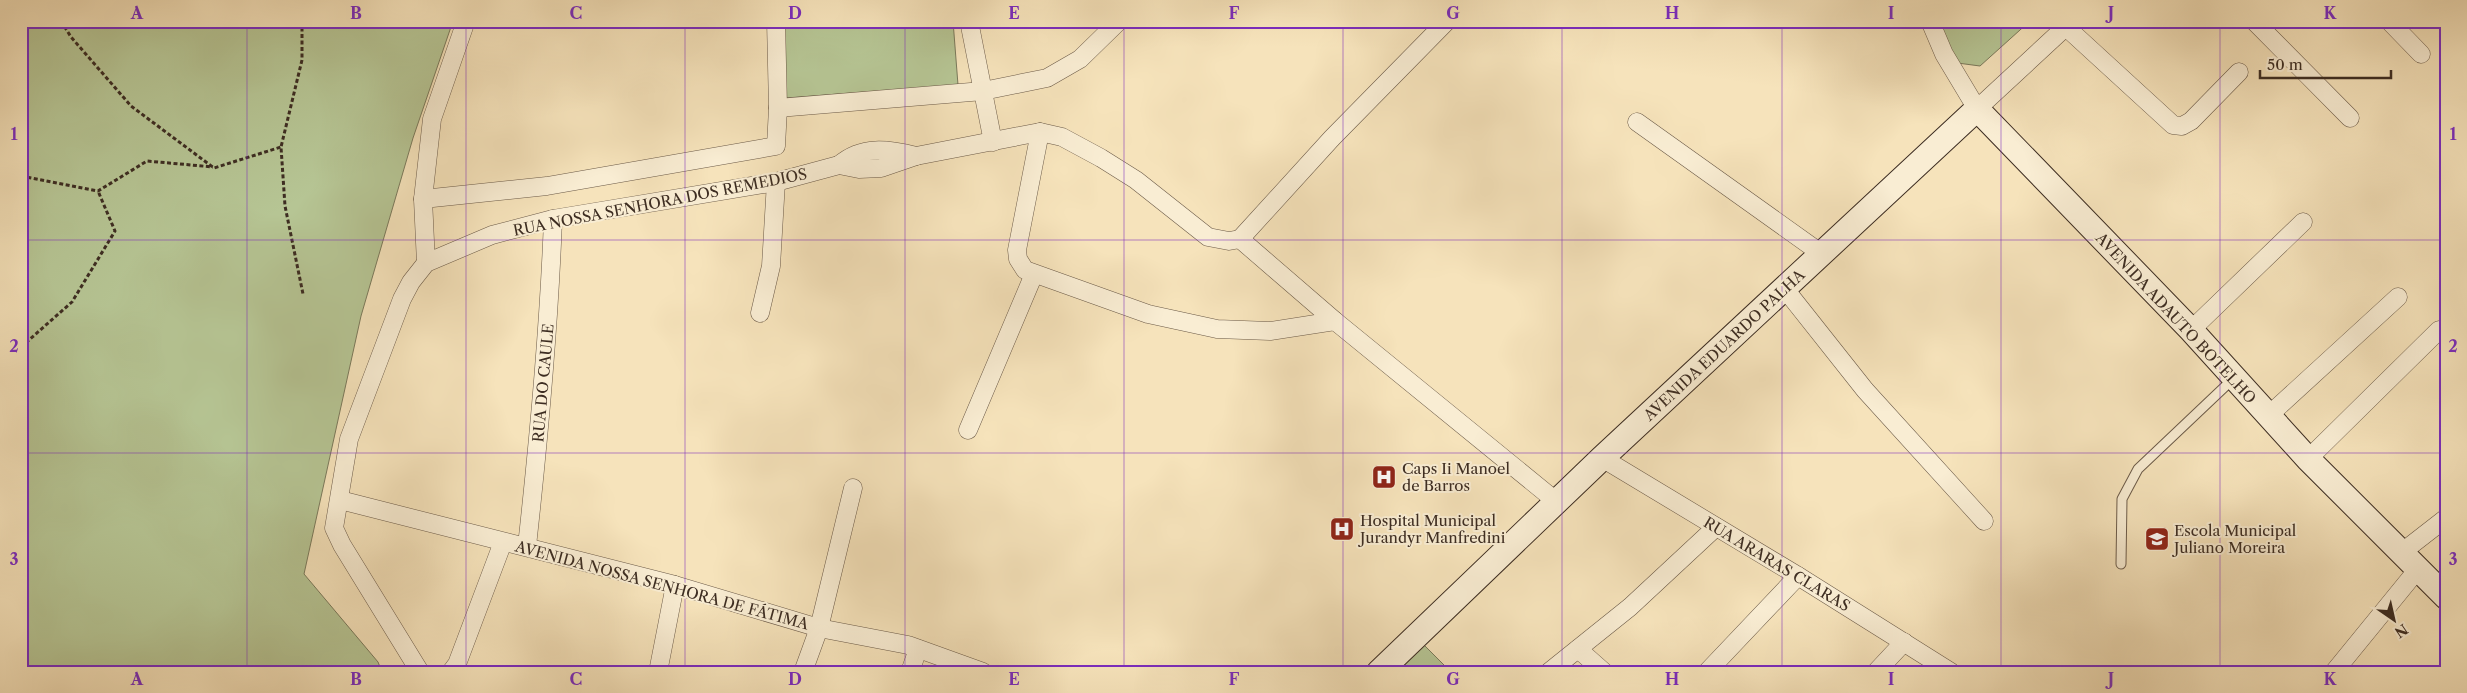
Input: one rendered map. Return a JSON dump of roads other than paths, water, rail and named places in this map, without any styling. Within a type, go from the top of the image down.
[{"type":"street","points":[[420,672],[337,536],[334,528],[349,439],[384,342],[411,282],[426,263],[423,199],[432,120],[466,21]]},
{"type":"street","points":[[423,199],[547,186],[776,146],[778,108],[776,21]]},
{"type":"street","points":[[969,21],[993,142]]},
{"type":"street","points":[[778,108],[983,91],[1047,78],[1080,59],[1119,21]]},
{"type":"street","points":[[1448,21],[1332,138],[1240,238],[1335,322],[1557,502]]},
{"type":"street","name":"AVENIDA ADAUTO BOTELHO","points":[[1930,21],[1944,54],[1977,109],[2191,330],[2308,459],[2446,597]]},
{"type":"street","points":[[2254,21],[2350,118]]},
{"type":"street","points":[[2389,21],[2421,54]]},
{"type":"street","points":[[2069,24],[2173,125],[2182,126],[2191,121],[2239,72]]},
{"type":"street","name":"AVENIDA EDUARDO PALHA","points":[[1379,672],[1602,458],[2069,24]]},
{"type":"street","points":[[1637,122],[1822,254]]},
{"type":"street","points":[[1040,132],[1017,250],[1020,264],[1034,274],[1148,314],[1216,329],[1270,330],[1335,322]]},
{"type":"street","name":"RUA NOSSA SENHORA DOS REMEDIOS","points":[[426,263],[492,234],[553,219],[776,182],[839,166],[860,151],[887,150],[916,156],[1040,132],[1062,137],[1101,158],[1136,180],[1208,237],[1229,241],[1240,238]]},
{"type":"street","points":[[760,313],[772,266],[776,182]]},
{"type":"street","name":"RUA DO CAULE","points":[[526,546],[538,452],[553,219]]},
{"type":"street","points":[[2191,330],[2303,222]]},
{"type":"street","points":[[968,430],[1034,274]]},
{"type":"street","points":[[1785,289],[1865,390],[1984,521]]},
{"type":"street","points":[[2268,416],[2398,297]]},
{"type":"street","points":[[2308,459],[2439,330]]},
{"type":"street","name":"RUA ARARAS CLARAS","points":[[1602,458],[1798,576],[1951,672]]},
{"type":"street","points":[[804,672],[819,628],[853,488]]},
{"type":"street","name":"AVENIDA NOSSA SENHORA DE FÁTIMA","points":[[340,500],[675,585],[819,628],[918,649],[982,672]]},
{"type":"street","points":[[2401,553],[2446,518]]},
{"type":"street","points":[[1550,672],[1630,607],[1716,527]]},
{"type":"street","points":[[451,672],[457,664],[503,542]]},
{"type":"street","points":[[2334,672],[2418,569]]},
{"type":"street","points":[[1707,672],[1798,576]]},
{"type":"street","points":[[658,672],[675,585]]},
{"type":"street","points":[[1876,672],[1904,642]]},
{"type":"street","points":[[1578,648],[1604,672]]},
{"type":"street","points":[[910,672],[918,649]]},
{"type":"lane","points":[[2121,564],[2122,499],[2138,469],[2234,378]]},
{"type":"place","name":"Caps Ii Manoel de Barros","points":[[1384,477]]},
{"type":"place","name":"Hospital Municipal Jurandyr Manfredini","points":[[1342,529]]},
{"type":"place","name":"Escola Municipal Juliano Moreira","points":[[2157,539]]}]
